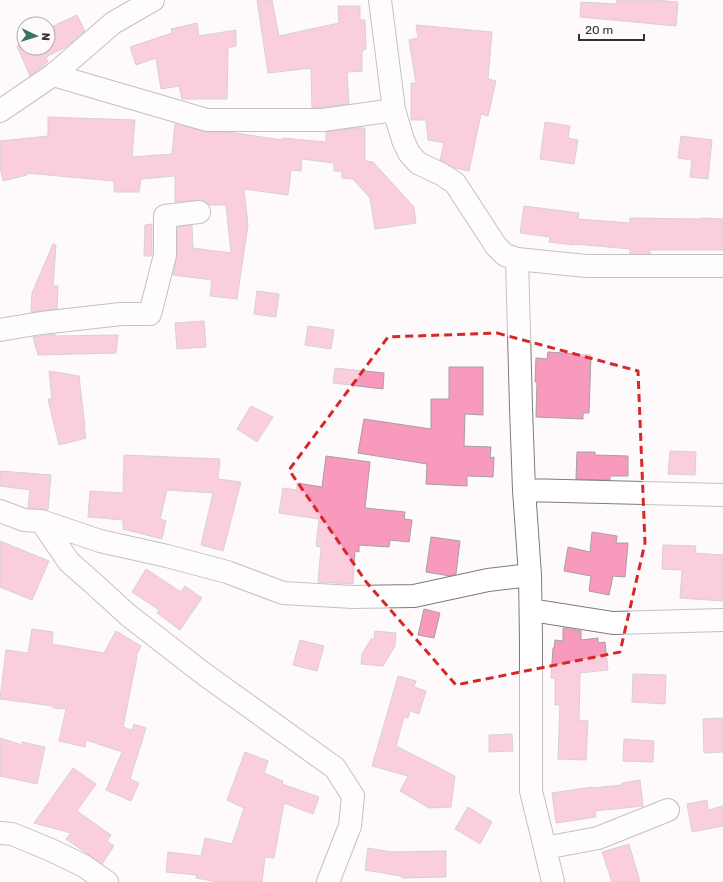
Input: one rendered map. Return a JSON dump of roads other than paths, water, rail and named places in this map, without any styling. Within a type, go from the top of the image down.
[{"type":"street","points":[[0,111],[52,75],[114,23],[153,0]]},
{"type":"street","points":[[380,0],[394,110],[403,140],[409,153],[418,163],[441,174],[455,183],[496,246],[505,255],[517,259],[586,266],[723,266]]},
{"type":"street","points":[[52,75],[207,120],[323,120],[394,110]]},
{"type":"street","points":[[0,330],[48,322],[121,314],[150,314],[165,255],[165,216],[199,212]]},
{"type":"street","points":[[517,259],[524,490],[531,610],[531,790],[553,882]]},
{"type":"street","points":[[524,490],[723,495]]},
{"type":"street","points":[[0,511],[24,520],[41,520],[100,541],[167,556],[227,572],[283,593],[353,597],[414,596],[488,580],[530,575]]},
{"type":"street","points":[[41,520],[69,562],[128,615],[204,674],[335,768],[353,796],[350,826],[328,882]]},
{"type":"street","points":[[531,610],[613,623],[723,620]]},
{"type":"street","points":[[545,848],[598,838],[668,810]]},
{"type":"street","points":[[0,832],[12,834],[51,850],[84,866],[107,882]]}]
